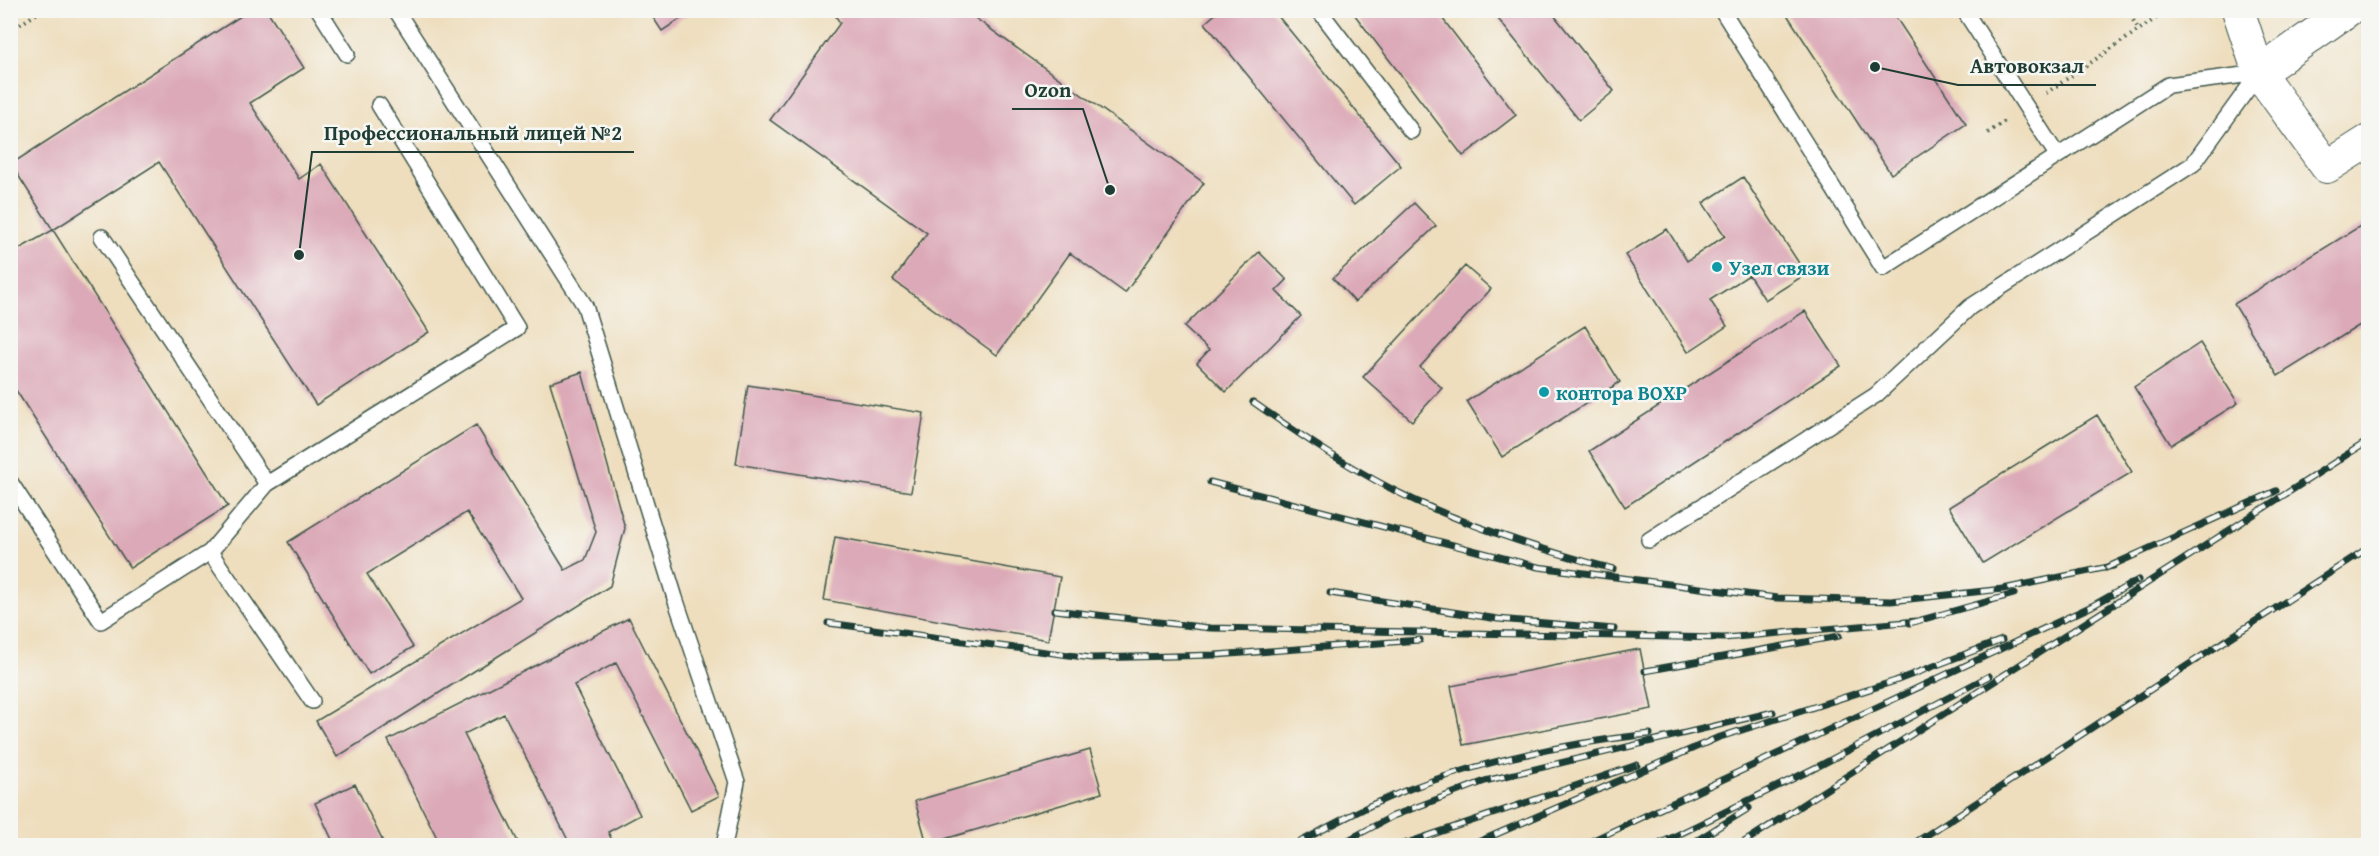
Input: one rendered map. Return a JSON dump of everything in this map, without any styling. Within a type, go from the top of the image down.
[{"type":"street","points":[[2238,10],[2259,73],[2327,167],[2368,141]]},
{"type":"street","points":[[2259,73],[2348,10]]},
{"type":"lane","points":[[319,10],[347,54]]},
{"type":"lane","points":[[396,10],[585,306],[675,598],[737,782],[724,846]]},
{"type":"lane","points":[[1319,10],[1411,131]]},
{"type":"lane","points":[[1722,10],[1883,268],[2168,85],[2259,73]]},
{"type":"lane","points":[[1964,10],[2057,155]]},
{"type":"lane","points":[[1650,540],[1876,394],[1970,307],[2193,164],[2259,73]]},
{"type":"lane","points":[[10,483],[101,621],[210,552],[267,484],[517,328],[380,105]]},
{"type":"lane","points":[[102,237],[267,484]]},
{"type":"lane","points":[[210,552],[312,701]]},
{"type":"path","points":[[10,31],[42,10]]},
{"type":"path","points":[[2127,10],[2139,30]]},
{"type":"path","points":[[1988,133],[2168,10]]},
{"type":"building","points":[[250,10],[267,10],[304,68],[250,103],[299,179],[321,164],[429,332],[316,405],[159,162],[53,230],[11,164]]},
{"type":"building","points":[[648,10],[694,10],[662,31]]},
{"type":"building","points":[[832,10],[964,10],[1204,183],[1125,293],[1070,253],[997,355],[893,280],[927,233],[770,120],[840,23]]},
{"type":"building","points":[[1220,10],[1273,10],[1401,166],[1354,205],[1205,23]]},
{"type":"building","points":[[1351,10],[1436,10],[1516,115],[1463,156]]},
{"type":"building","points":[[1491,10],[1550,10],[1614,91],[1579,120]]},
{"type":"building","points":[[1784,10],[1891,10],[1966,124],[1891,174]]},
{"type":"building","name":"Узел связи","points":[[1743,177],[1806,274],[1765,300],[1749,275],[1710,300],[1727,326],[1688,352],[1625,255],[1667,229],[1687,261],[1725,236],[1703,203]]},
{"type":"building","points":[[1414,203],[1436,226],[1355,302],[1333,278]]},
{"type":"building","points":[[2365,223],[2368,229],[2368,320],[2278,376],[2234,304]]},
{"type":"building","points":[[53,230],[228,506],[130,568],[10,381],[10,254]]},
{"type":"building","points":[[1259,252],[1287,280],[1276,291],[1301,316],[1226,392],[1197,363],[1209,350],[1184,327]]},
{"type":"building","points":[[1465,266],[1491,289],[1420,367],[1442,388],[1412,421],[1363,377]]},
{"type":"building","points":[[1805,311],[1841,366],[1625,507],[1589,451]]},
{"type":"building","name":"контора ВОХР","points":[[1585,326],[1620,382],[1502,457],[1467,401]]},
{"type":"building","points":[[2200,343],[2238,403],[2171,445],[2134,387]]},
{"type":"building","points":[[582,372],[625,528],[610,586],[337,757],[316,721],[521,598],[467,512],[367,574],[413,647],[369,674],[288,542],[476,425],[565,570],[585,560],[596,532],[550,383]]},
{"type":"building","points":[[748,385],[924,413],[911,492],[736,464]]},
{"type":"building","points":[[2097,415],[2132,472],[1983,563],[1949,507]]},
{"type":"building","points":[[835,537],[1060,577],[1048,640],[824,600]]},
{"type":"building","points":[[629,618],[719,796],[691,810],[616,663],[574,685],[640,815],[608,832],[615,846],[571,846],[504,714],[464,734],[520,846],[441,846],[388,740]]},
{"type":"building","points":[[1640,649],[1652,709],[1463,745],[1451,686]]},
{"type":"building","points":[[1090,750],[1102,793],[927,844],[915,801]]},
{"type":"building","points":[[355,784],[385,846],[335,846],[315,803]]},
{"type":"railway","points":[[1253,402],[1332,455],[1416,501],[1513,539],[1613,569]]},
{"type":"railway","points":[[1738,846],[2368,441]]},
{"type":"railway","points":[[1210,482],[1538,567],[1777,598],[1891,601],[2003,589],[2113,566]]},
{"type":"railway","points":[[2106,568],[2276,491]]},
{"type":"railway","points":[[1910,846],[2368,548]]},
{"type":"railway","points":[[1581,846],[2092,606],[2138,580]]},
{"type":"railway","points":[[1330,593],[1498,619],[1614,629]]},
{"type":"railway","points":[[1910,623],[2014,594]]},
{"type":"railway","points":[[1054,610],[1210,628],[1724,638],[1917,621]]},
{"type":"railway","points":[[828,623],[1091,658],[1216,655],[1420,640]]},
{"type":"railway","points":[[1645,671],[1839,636]]},
{"type":"railway","points":[[1469,846],[1717,738],[1895,681],[2002,640]]},
{"type":"railway","points":[[1655,846],[1817,767],[1989,676]]},
{"type":"railway","points":[[1337,846],[1393,816],[1485,781],[1773,712]]},
{"type":"railway","points":[[1292,846],[1378,802],[1443,777],[1546,750],[1650,734]]},
{"type":"railway","points":[[1398,846],[1637,765]]},
{"type":"railway","points":[[1688,846],[1749,808]]},
{"type":"place","name":"Автовокзал","points":[[1875,67]]},
{"type":"place","name":"Ozon","points":[[1110,190]]},
{"type":"place","name":"Профессиональный лицей №2","points":[[299,255]]},
{"type":"place","name":"Узел связи","points":[[1717,267]]},
{"type":"place","name":"контора ВОХР","points":[[1544,392]]}]
